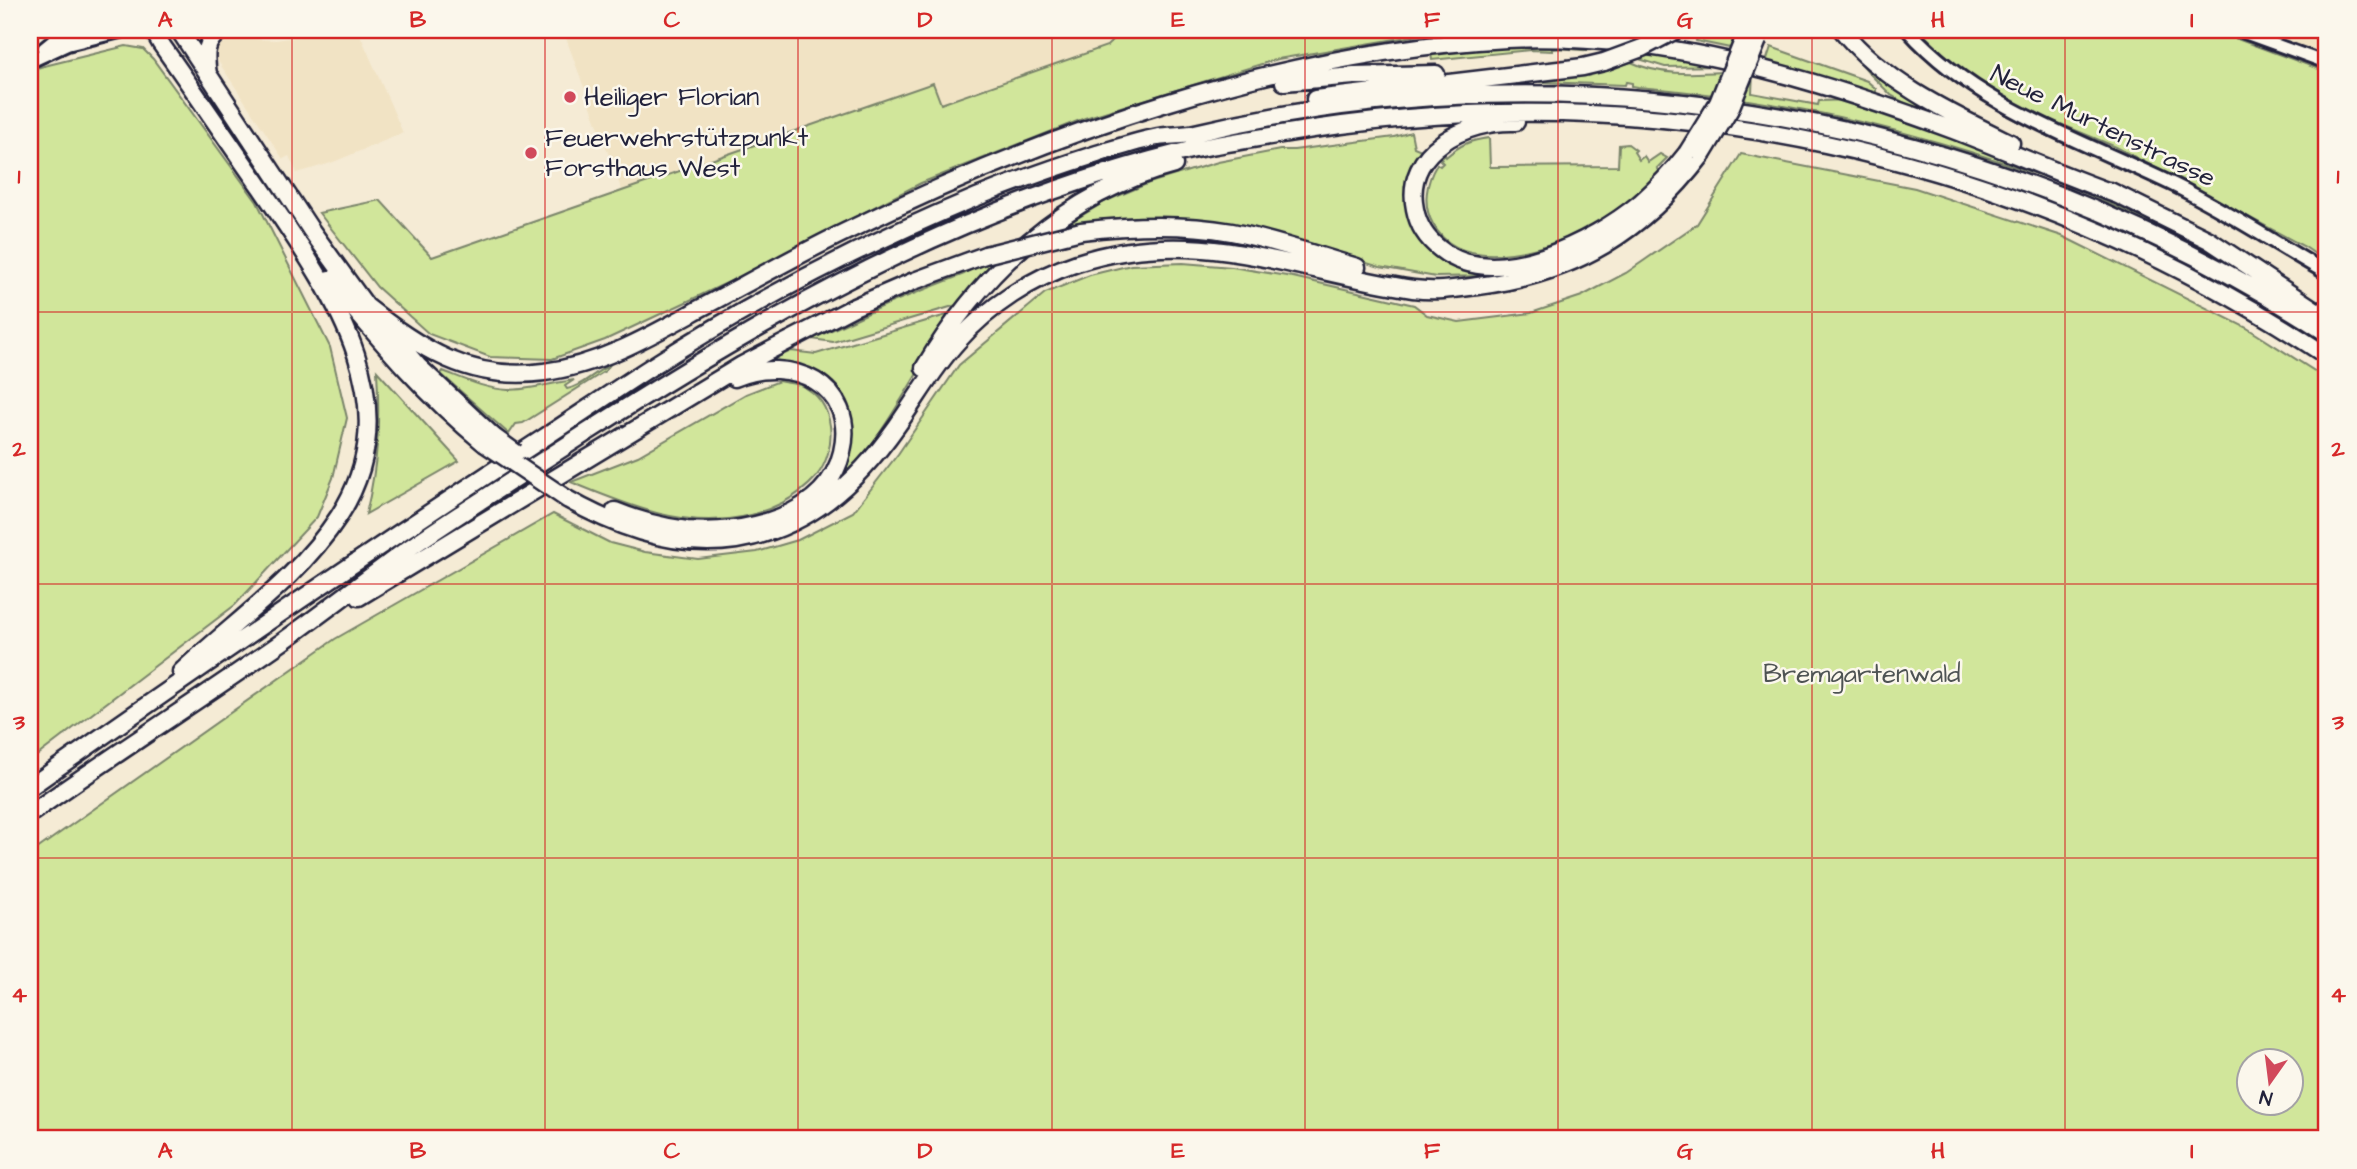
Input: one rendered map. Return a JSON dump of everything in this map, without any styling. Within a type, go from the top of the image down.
[{"type":"highway","points":[[147,705],[304,561],[338,518],[359,475],[365,455],[368,421],[364,378],[342,319],[300,246],[153,30]]},
{"type":"highway","points":[[179,30],[311,230],[366,306],[418,366],[489,440]]},
{"type":"highway","points":[[208,76],[206,50],[213,36],[222,30]]},
{"type":"highway","points":[[30,788],[147,705],[481,478],[652,366],[725,322],[833,264],[953,207],[1054,168],[1160,136],[1179,125],[1336,96],[1583,67],[1642,48],[1676,30]]},
{"type":"highway","points":[[1842,30],[1876,63],[1920,93],[1995,135],[2209,240],[2327,318]]},
{"type":"highway","points":[[300,246],[410,375],[441,407],[618,524],[681,540],[726,541],[772,531],[801,519],[836,496],[869,462],[897,427],[939,364],[971,327],[1025,287],[1076,263],[1135,250],[1209,249],[1280,260],[1414,289],[1443,292],[1499,284],[1544,273],[1578,260],[1626,232],[1667,198],[1695,154],[1734,102],[1753,34]]},
{"type":"highway","points":[[366,306],[426,350],[469,368],[525,374],[562,369],[619,351],[819,245],[923,195],[1115,121],[1223,87],[1321,65],[1395,52],[1507,40],[1601,40],[1707,56],[1794,78],[1944,127],[2118,195]]},
{"type":"highway","points":[[1115,121],[1225,93],[1302,80],[1390,74],[1496,77]]},
{"type":"highway","points":[[1160,136],[1184,135],[1224,125],[1335,107],[1418,98],[1485,95],[1573,94],[1638,98],[1773,115],[1916,147],[2061,195],[2199,258],[2327,333]]},
{"type":"highway","points":[[30,814],[284,640],[406,551],[550,456],[691,368],[842,283],[962,226],[1081,181],[1191,150],[1363,122],[1474,113],[1542,112],[1618,116],[1727,127],[1813,141],[1910,164],[2066,217],[2141,250],[2253,309],[2327,356]]},
{"type":"highway","points":[[1618,116],[1576,123],[1507,121],[1480,126],[1452,136],[1431,151],[1416,179],[1414,205],[1423,230],[1440,249],[1465,262],[1496,266],[1528,261],[1582,240],[1618,219],[1695,154]]},
{"type":"highway","points":[[869,462],[936,348],[964,308],[1004,263],[1054,222],[1136,178],[1281,135]]},
{"type":"highway","points":[[284,640],[742,365],[844,312],[914,281],[1032,242],[1081,232],[1149,226],[1204,228],[1258,238],[1416,282],[1476,286]]},
{"type":"highway","points":[[572,496],[663,526],[701,531],[749,526],[791,512],[809,501],[832,476],[842,453],[844,428],[836,404],[818,382],[796,371],[754,371],[675,404]]},
{"type":"main road","points":[[30,60],[60,36],[75,30]]},
{"type":"main road","points":[[30,60],[86,38],[124,30]]},
{"type":"main road","name":"Neue Murtenstrasse","points":[[1908,30],[1948,68],[1993,99],[2189,192],[2327,273]]},
{"type":"main road","name":"Neue Murtenstrasse","points":[[2287,250],[2327,281]]},
{"type":"street","points":[[2236,30],[2327,63]]},
{"type":"shaded area","points":[[340,30],[358,30],[403,133],[331,163],[297,173],[289,156],[283,159],[218,61],[215,55],[216,47],[231,38],[276,40]]},
{"type":"shaded area","points":[[563,30],[1121,30],[1107,46],[941,104],[933,83],[622,191]]},
{"type":"shaded area","points":[[2261,30],[2327,30],[2327,56]]},
{"type":"green space","points":[[1121,30],[1484,30],[1419,35],[1278,59],[1085,118],[921,183],[731,281],[605,340],[552,359],[490,357],[429,334],[377,287],[319,213],[380,200],[432,257],[933,83],[941,104],[1107,46]]},
{"type":"green space","points":[[1694,30],[1734,30],[1731,35],[1734,37],[1730,48],[1696,41],[1698,31]]},
{"type":"green space","points":[[1833,30],[1969,128],[1910,106],[1891,95]]},
{"type":"green space","points":[[1919,30],[2213,30],[2327,72],[2327,262],[2305,247],[2116,147],[2029,111],[1961,70]]},
{"type":"green space","points":[[126,46],[143,49],[153,59],[257,202],[330,347],[347,418],[333,478],[317,517],[235,605],[30,761],[30,72],[40,67]]},
{"type":"green space","points":[[1502,46],[1592,46],[1592,50],[1530,50],[1432,60],[1431,54]]},
{"type":"green space","points":[[1771,47],[1867,81],[1876,89],[1876,95],[1766,62]]},
{"type":"green space","points":[[1657,50],[1723,66],[1665,67],[1639,59]]},
{"type":"green space","points":[[1631,62],[1645,68],[1675,73],[1753,71],[1752,93],[1818,105],[1819,101],[1852,100],[2044,173],[2042,176],[1893,130],[1792,108],[1638,87],[1626,82],[1625,85],[1540,82],[1599,72]]},
{"type":"green space","points":[[1411,132],[1414,147],[1421,150],[1431,145],[1411,183],[1437,253],[1541,265],[1487,276],[1436,277],[1380,267],[1286,239],[1061,228],[1106,201],[1149,183],[1218,162],[1280,150],[1394,137]]},
{"type":"green space","points":[[1489,138],[1490,167],[1618,166],[1619,145],[1628,144],[1636,150],[1634,152],[1639,160],[1644,156],[1648,162],[1660,154],[1667,158],[1657,168],[1660,171],[1631,198],[1607,217],[1581,232],[1536,248],[1487,254],[1465,250],[1447,241],[1433,224],[1427,201],[1433,171],[1437,164],[1440,166],[1443,163],[1440,160],[1466,144]]},
{"type":"green space","name":"Bremgartenwald","points":[[1741,154],[1915,188],[2062,236],[2247,328],[2327,379],[2327,1139],[30,1139],[30,854],[335,639],[553,514],[610,543],[645,552],[698,559],[757,552],[798,540],[853,512],[898,454],[959,365],[1045,293],[1090,275],[1131,265],[1183,263],[1232,267],[1293,277],[1414,305],[1427,315],[1459,322],[1531,313],[1582,296],[1626,273],[1697,224]]},
{"type":"green space","points":[[2068,180],[2181,232],[2224,259],[2166,229],[2064,184]]},
{"type":"green space","points":[[1006,255],[960,304],[833,342],[812,339],[890,303]]},
{"type":"green space","points":[[950,314],[952,316],[894,412],[862,457],[823,499],[849,426],[808,370],[785,363],[772,363],[771,360],[791,351],[816,354]]},
{"type":"green space","points":[[609,366],[523,423],[516,424],[509,434],[441,374],[443,371],[483,386],[508,390],[574,380],[565,386],[567,389]]},
{"type":"green space","points":[[377,371],[459,461],[366,514],[377,443]]},
{"type":"green space","points":[[779,381],[800,385],[812,392],[821,402],[830,426],[828,453],[823,466],[809,485],[782,503],[742,517],[697,520],[633,506],[571,482],[638,456],[746,394]]},
{"type":"place","name":"Heiliger Florian","points":[[570,97]]},
{"type":"place","name":"Feuerwehrstützpunkt Forsthaus West","points":[[531,153]]}]
